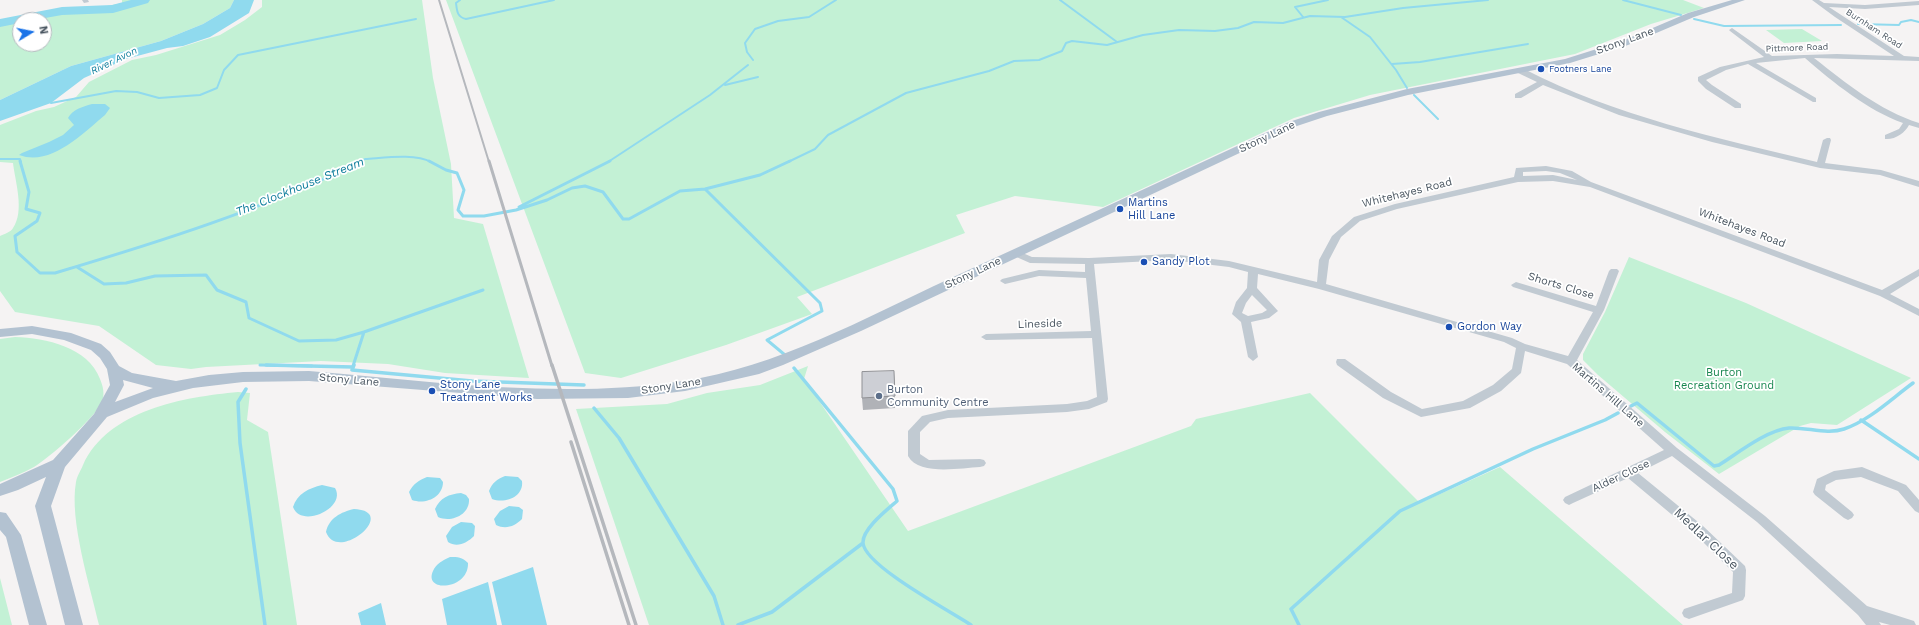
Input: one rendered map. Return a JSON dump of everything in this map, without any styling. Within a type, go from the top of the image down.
[{"type":"main road","name":"Stony Lane","points":[[102,413],[137,398],[178,386],[245,377],[282,375],[537,394],[628,393],[685,386],[759,368],[778,362],[856,328],[1015,253],[1206,166],[1293,124],[1323,114],[1407,92],[1567,61],[1625,43],[1691,15],[1741,0]]},
{"type":"main road","points":[[0,326],[66,336],[96,347],[105,355],[114,369],[117,385],[102,413],[58,464],[43,506],[74,625]]},
{"type":"main road","points":[[0,333],[32,330]]},
{"type":"main road","name":"Stony Lane","points":[[114,369],[131,378],[151,383],[178,386]]},
{"type":"main road","points":[[0,490],[13,486],[58,464]]},
{"type":"main road","points":[[0,518],[13,535],[38,625]]},
{"type":"street","name":"Burnham Road","points":[[1815,0],[1903,59]]},
{"type":"street","points":[[1822,5],[1865,7],[1919,3]]},
{"type":"street","points":[[1732,30],[1770,58]]},
{"type":"street","name":"Pittmore Road","points":[[1738,106],[1709,88],[1701,80],[1710,74],[1750,62],[1770,58],[1919,59]]},
{"type":"street","points":[[1808,58],[1860,97],[1907,123],[1919,126]]},
{"type":"street","points":[[1750,62],[1813,100]]},
{"type":"street","points":[[1521,71],[1542,83],[1622,114],[1715,140],[1820,165],[1881,173],[1919,184]]},
{"type":"street","points":[[1518,96],[1542,83]]},
{"type":"street","points":[[1888,137],[1902,131],[1907,123]]},
{"type":"street","points":[[1820,165],[1827,140]]},
{"type":"street","name":"Whitehayes Road","points":[[1321,286],[1324,260],[1337,236],[1357,219],[1395,207],[1518,179],[1553,178],[1592,184],[1883,294],[1919,313]]},
{"type":"street","name":"Martins Hill Lane","points":[[1015,253],[1030,260],[1089,261],[1172,258],[1229,264],[1321,286],[1508,340],[1521,346],[1571,361],[1673,451],[1761,519],[1863,611],[1874,625]]},
{"type":"street","points":[[980,463],[927,465],[914,456],[914,431],[926,419],[948,414],[1067,408],[1089,405],[1103,399],[1089,261]]},
{"type":"street","points":[[1252,289],[1273,311],[1265,316],[1246,320],[1237,314],[1241,302],[1252,289],[1253,269]]},
{"type":"street","points":[[1571,361],[1599,310],[1614,271]]},
{"type":"street","points":[[1883,294],[1919,272]]},
{"type":"street","points":[[1005,281],[1039,273],[1090,275]]},
{"type":"street","name":"Shorts Close","points":[[1516,285],[1599,310]]},
{"type":"street","points":[[1246,320],[1253,357]]},
{"type":"street","name":"Lineside","points":[[986,337],[1096,334]]},
{"type":"street","points":[[1341,362],[1387,395],[1421,413],[1466,405],[1497,388],[1517,370],[1521,346]]},
{"type":"street","name":"Alder Close","points":[[1569,500],[1673,451]]},
{"type":"street","name":"Medlar Close","points":[[1630,472],[1699,530],[1740,570],[1738,596],[1689,613]]},
{"type":"street","points":[[1848,515],[1819,492],[1821,482],[1834,476],[1862,472],[1902,488],[1919,508]]},
{"type":"street","name":"Martins Hill Lane","points":[[1863,611],[1909,625]]},
{"type":"green space","points":[[122,0],[234,0],[230,8],[203,24],[161,41],[71,66],[0,100],[0,24],[12,21],[12,52],[52,52],[52,12],[93,9],[122,3]]},
{"type":"green space","points":[[262,0],[422,0],[433,78],[451,164],[454,218],[483,224],[529,378],[445,373],[388,364],[321,361],[191,369],[156,365],[99,326],[15,312],[0,291],[0,236],[9,232],[13,228],[17,221],[19,205],[13,163],[0,162],[0,125],[36,111],[54,107],[76,97],[89,82],[132,60],[156,55],[220,35],[245,20],[262,7]]},
{"type":"green space","points":[[446,0],[1683,0],[1704,8],[1651,24],[1575,54],[1370,95],[1294,118],[1103,207],[1015,196],[956,215],[965,233],[797,297],[812,314],[726,345],[621,378],[585,373]]},
{"type":"green space","points":[[1802,29],[1822,41],[1784,43],[1766,30]]},
{"type":"green space","name":"Burton Recreation Ground","points":[[1629,257],[1746,303],[1911,378],[1837,425],[1811,423],[1800,426],[1719,474],[1665,432],[1598,375],[1583,360],[1583,354],[1605,312]]},
{"type":"green space","points":[[15,337],[40,339],[65,346],[76,352],[86,359],[94,368],[102,384],[103,396],[102,402],[91,418],[50,455],[34,467],[0,482],[0,339]]},
{"type":"green space","points":[[808,366],[804,379],[908,531],[1191,426],[1196,419],[1310,393],[1420,503],[1500,467],[1683,625],[649,625],[576,409],[667,404],[707,393],[760,385]]},
{"type":"green space","points":[[238,392],[250,393],[247,420],[268,432],[297,625],[99,625],[86,573],[75,515],[76,482],[83,465],[95,446],[110,431],[129,419],[172,403],[217,394]]},
{"type":"green space","points":[[0,578],[12,625],[0,625]]},
{"type":"water","name":"River Avon","points":[[234,0],[254,0],[249,13],[210,37],[183,46],[167,48],[126,59],[84,78],[51,103],[0,121],[0,100],[71,66],[161,41],[203,24],[230,8]]},
{"type":"water","points":[[92,104],[105,104],[110,108],[105,115],[77,139],[54,152],[43,156],[31,157],[19,155],[63,135],[74,125],[68,118],[72,112]]},
{"type":"water","points":[[505,476],[518,477],[522,481],[520,491],[513,498],[508,500],[502,501],[492,499],[489,491],[490,488],[500,478]]},
{"type":"water","points":[[427,477],[440,478],[443,482],[440,492],[437,496],[428,500],[412,500],[409,492],[412,487],[421,479]]},
{"type":"water","points":[[322,485],[335,488],[337,495],[335,502],[329,509],[313,516],[305,516],[298,513],[293,507],[297,498],[304,492]]},
{"type":"water","points":[[461,493],[466,495],[469,499],[468,505],[463,513],[454,518],[448,519],[438,517],[435,509],[439,502],[453,494]]},
{"type":"water","points":[[509,506],[519,507],[523,510],[522,519],[516,524],[507,527],[496,525],[494,519],[500,511]]},
{"type":"water","points":[[354,509],[366,512],[371,518],[369,526],[362,533],[352,539],[342,542],[333,540],[326,532],[330,523],[336,516]]},
{"type":"water","points":[[461,522],[472,523],[475,526],[474,536],[462,544],[451,544],[448,542],[446,536],[452,527]]},
{"type":"water","points":[[450,557],[460,558],[468,563],[466,572],[462,579],[447,585],[434,583],[432,578],[434,569],[440,562]]},
{"type":"water","points":[[533,567],[547,625],[502,625],[492,582]]},
{"type":"water","points":[[488,582],[497,625],[447,625],[442,599]]},
{"type":"water","points":[[381,603],[386,625],[361,625],[358,613]]},
{"type":"building","points":[[894,371],[895,396],[862,398],[862,372]]},
{"type":"waterway","points":[[0,23],[62,11],[113,9],[144,0]]},
{"type":"waterway","points":[[460,0],[456,3],[457,11],[461,17],[466,19],[554,0]]},
{"type":"waterway","points":[[753,60],[747,52],[745,43],[755,29],[778,21],[809,17],[836,0]]},
{"type":"waterway","points":[[1060,0],[1117,42]]},
{"type":"waterway","points":[[1303,17],[1295,7],[1328,0]]},
{"type":"waterway","name":"The Clockhouse Stream","points":[[788,162],[815,149],[828,135],[906,93],[989,71],[1014,61],[1039,60],[1062,51],[1066,43],[1072,41],[1107,45],[1143,35],[1179,30],[1215,31],[1238,28],[1254,22],[1283,23],[1310,16],[1345,17],[1403,8],[1488,0]]},
{"type":"waterway","name":"The Clockhouse Stream","points":[[1623,0],[1681,15]]},
{"type":"waterway","points":[[1341,17],[1370,37],[1396,70],[1407,88]]},
{"type":"waterway","points":[[51,103],[116,91],[137,92],[159,98],[200,95],[217,88],[224,70],[238,55],[416,19]]},
{"type":"waterway","name":"The Clockhouse Stream","points":[[1694,19],[1724,26],[1841,25]]},
{"type":"waterway","name":"The Clockhouse Stream","points":[[1858,24],[1899,25],[1901,22],[1911,20],[1919,22]]},
{"type":"waterway","points":[[1392,64],[1420,62],[1528,44]]},
{"type":"waterway","points":[[608,162],[710,95],[748,65]]},
{"type":"waterway","points":[[725,85],[758,77]]},
{"type":"waterway","points":[[1414,95],[1438,119]]},
{"type":"waterway","name":"The Clockhouse Stream","points":[[361,162],[365,159],[408,157],[424,159],[430,162]]},
{"type":"waterway","name":"The Clockhouse Stream","points":[[0,159],[20,159],[21,162]]},
{"type":"waterway","name":"The Clockhouse Stream","points":[[20,161],[29,192],[26,209],[40,213],[37,221],[15,236],[17,252],[40,273],[55,273],[172,237],[287,194],[361,162]]},
{"type":"waterway","points":[[519,207],[610,161]]},
{"type":"waterway","name":"The Clockhouse Stream","points":[[705,189],[760,175],[790,161]]},
{"type":"waterway","name":"The Clockhouse Stream","points":[[430,162],[446,170],[457,173],[464,190],[458,210],[463,216],[484,216],[516,210],[547,200],[572,188],[585,186],[603,192],[623,219],[629,219],[680,191],[705,189]]},
{"type":"waterway","points":[[705,189],[820,303],[822,311],[767,340],[785,355]]},
{"type":"waterway","points":[[77,267],[104,284],[126,283],[155,276],[206,275],[217,290],[246,302],[249,318],[299,341],[336,340],[364,332]]},
{"type":"waterway","points":[[364,332],[483,290]]},
{"type":"waterway","points":[[353,366],[364,332]]},
{"type":"waterway","points":[[260,365],[297,366]]},
{"type":"waterway","points":[[266,365],[297,366]]},
{"type":"waterway","points":[[354,365],[352,370],[472,381],[584,385]]},
{"type":"waterway","points":[[297,366],[312,366]]},
{"type":"waterway","points":[[297,366],[353,367]]},
{"type":"waterway","points":[[794,368],[893,489],[897,501],[871,526],[864,538],[863,543]]},
{"type":"waterway","points":[[1862,421],[1880,409],[1913,383]]},
{"type":"waterway","points":[[246,389],[238,402],[240,443],[265,625]]},
{"type":"waterway","points":[[1631,406],[1637,403],[1714,466],[1719,465],[1762,437],[1780,430],[1796,428],[1837,431],[1862,421]]},
{"type":"waterway","points":[[594,408],[619,438],[714,596],[723,625]]},
{"type":"waterway","points":[[1299,625],[1291,609],[1400,511],[1533,449],[1605,420],[1618,413]]},
{"type":"waterway","points":[[1862,421],[1919,459]]},
{"type":"waterway","points":[[738,625],[772,612],[863,543]]},
{"type":"waterway","points":[[863,543],[867,553],[878,564],[928,599],[971,625]]},
{"type":"railway","points":[[439,0],[489,162]]},
{"type":"railway","points":[[489,161],[552,366]]},
{"type":"railway","points":[[552,365],[636,625]]},
{"type":"railway","points":[[571,442],[629,625]]},
{"type":"place","name":"Footners Lane","points":[[1541,69]]},
{"type":"place","name":"Martins Hill Lane","points":[[1120,209]]},
{"type":"place","name":"Sandy Plot","points":[[1144,262]]},
{"type":"place","name":"Gordon Way","points":[[1449,327]]},
{"type":"place","name":"Stony Lane Treatment Works","points":[[432,391]]},
{"type":"place","name":"Burton Community Centre","points":[[879,396]]}]
